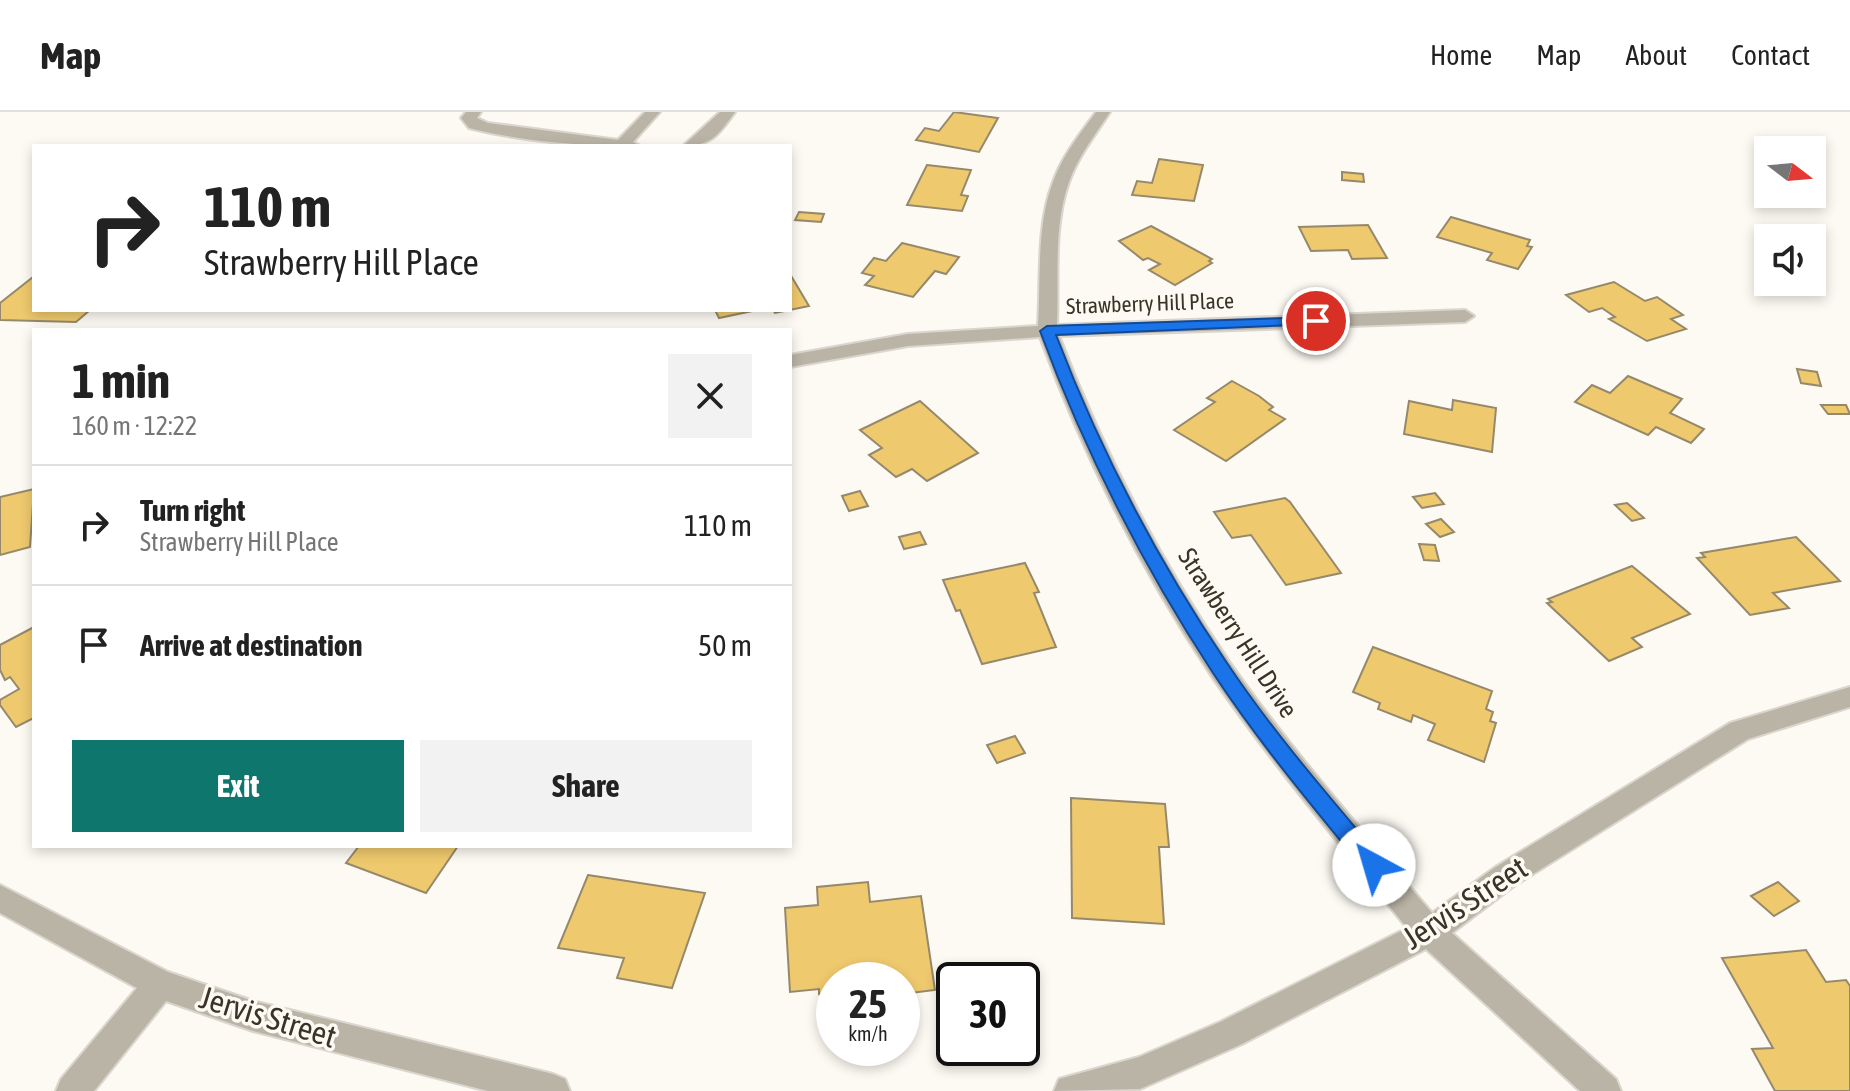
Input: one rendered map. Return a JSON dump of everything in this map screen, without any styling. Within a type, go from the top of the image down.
[{"type":"street","points":[[474,112],[469,118],[474,125],[619,144]]},
{"type":"street","points":[[628,144],[653,112]]},
{"type":"street","points":[[694,144],[706,137],[728,112]]},
{"type":"street","name":"Strawberry Hill Drive","points":[[1103,112],[1068,167],[1053,211],[1047,331],[1076,408],[1116,491],[1163,577],[1221,669],[1282,753],[1429,932],[1604,1091]]},
{"type":"street","name":"Strawberry Hill Place","points":[[792,361],[908,340],[1047,331],[1465,316]]},
{"type":"street","name":"Jervis Street","points":[[1071,1091],[1140,1073],[1231,1033],[1429,932],[1504,877],[1739,731],[1850,697]]},
{"type":"street","name":"Jervis Street","points":[[0,898],[160,984],[253,1016],[553,1091]]},
{"type":"street","points":[[73,1091],[160,984]]},
{"type":"building","points":[[954,112],[998,118],[979,152],[916,140],[925,128],[939,131]]},
{"type":"building","points":[[1159,159],[1203,165],[1194,201],[1132,195],[1137,181],[1152,183]]},
{"type":"building","points":[[927,165],[971,170],[961,195],[968,196],[962,211],[907,205]]},
{"type":"building","points":[[1342,172],[1363,174],[1364,182],[1342,180]]},
{"type":"building","points":[[799,212],[824,214],[821,222],[795,220]]},
{"type":"building","points":[[1451,217],[1530,240],[1527,246],[1532,247],[1518,269],[1487,260],[1492,253],[1437,237]]},
{"type":"building","points":[[1368,225],[1387,258],[1352,259],[1348,250],[1311,251],[1299,227]]},
{"type":"building","points":[[1151,226],[1212,259],[1209,261],[1212,263],[1175,285],[1149,270],[1160,264],[1148,258],[1143,260],[1119,241]]},
{"type":"building","points":[[902,243],[959,257],[946,274],[935,271],[913,297],[865,285],[874,276],[862,273],[874,258],[886,261]]},
{"type":"building","points":[[792,277],[809,306],[792,310]]},
{"type":"building","points":[[32,278],[32,312],[88,312],[76,322],[0,320],[0,303]]},
{"type":"building","points":[[1614,282],[1645,301],[1657,297],[1683,315],[1671,319],[1686,329],[1647,341],[1609,319],[1615,317],[1602,308],[1589,312],[1566,295]]},
{"type":"building","points":[[716,312],[748,312],[719,318]]},
{"type":"building","points":[[1797,369],[1817,372],[1821,386],[1801,383]]},
{"type":"building","points":[[1628,376],[1682,399],[1670,413],[1704,429],[1691,443],[1656,427],[1648,435],[1575,402],[1592,385],[1610,393]]},
{"type":"building","points":[[1232,381],[1259,396],[1273,407],[1269,410],[1285,419],[1226,461],[1174,430],[1215,402],[1207,398]]},
{"type":"building","points":[[1453,400],[1496,408],[1492,452],[1404,434],[1409,401],[1452,410]]},
{"type":"building","points":[[920,401],[978,453],[927,481],[912,469],[896,477],[869,455],[882,448],[860,430]]},
{"type":"building","points":[[1821,405],[1846,405],[1850,414],[1828,414]]},
{"type":"building","points":[[32,489],[30,547],[0,555],[0,497]]},
{"type":"building","points":[[860,491],[868,506],[849,511],[842,496]]},
{"type":"building","points":[[1435,493],[1444,504],[1422,508],[1413,497]]},
{"type":"building","points":[[1285,498],[1341,573],[1286,585],[1251,535],[1232,538],[1214,512]]},
{"type":"building","points":[[1627,503],[1644,518],[1632,521],[1615,505]]},
{"type":"building","points":[[1441,519],[1454,532],[1440,537],[1426,524]]},
{"type":"building","points":[[920,532],[926,544],[904,549],[899,537]]},
{"type":"building","points":[[1796,537],[1840,581],[1773,593],[1789,608],[1750,615],[1697,558],[1705,557],[1701,553]]},
{"type":"building","points":[[1419,544],[1435,545],[1439,561],[1424,560]]},
{"type":"building","points":[[1025,563],[1039,592],[1034,593],[1056,647],[982,664],[960,610],[956,611],[943,580]]},
{"type":"building","points":[[1632,566],[1690,614],[1632,638],[1642,647],[1609,661],[1547,603],[1552,602],[1548,599]]},
{"type":"building","points":[[32,628],[32,719],[16,727],[0,705],[0,700],[19,689],[10,677],[5,680],[0,670],[0,645]]},
{"type":"building","points":[[1373,647],[1492,691],[1486,709],[1493,712],[1490,721],[1496,723],[1484,762],[1428,740],[1435,724],[1413,715],[1411,722],[1378,709],[1380,703],[1353,692]]},
{"type":"building","points":[[1015,736],[1025,753],[997,763],[987,745]]},
{"type":"building","points":[[1071,798],[1165,804],[1169,847],[1159,847],[1164,924],[1072,918]]},
{"type":"building","points":[[357,848],[457,848],[426,893],[346,863]]},
{"type":"building","points":[[588,875],[705,893],[672,988],[617,978],[624,958],[558,948]]},
{"type":"building","points":[[868,882],[870,902],[921,896],[935,990],[920,992],[920,962],[816,962],[816,989],[790,992],[785,908],[818,905],[817,887]]},
{"type":"building","points":[[1778,882],[1799,901],[1774,916],[1751,896]]},
{"type":"building","points":[[1806,950],[1826,982],[1846,980],[1850,986],[1850,1091],[1775,1091],[1752,1049],[1773,1048],[1722,958]]},
{"type":"route","points":[[1316,321],[1047,331],[1076,408],[1116,491],[1163,577],[1221,669],[1282,753],[1374,865]]}]
